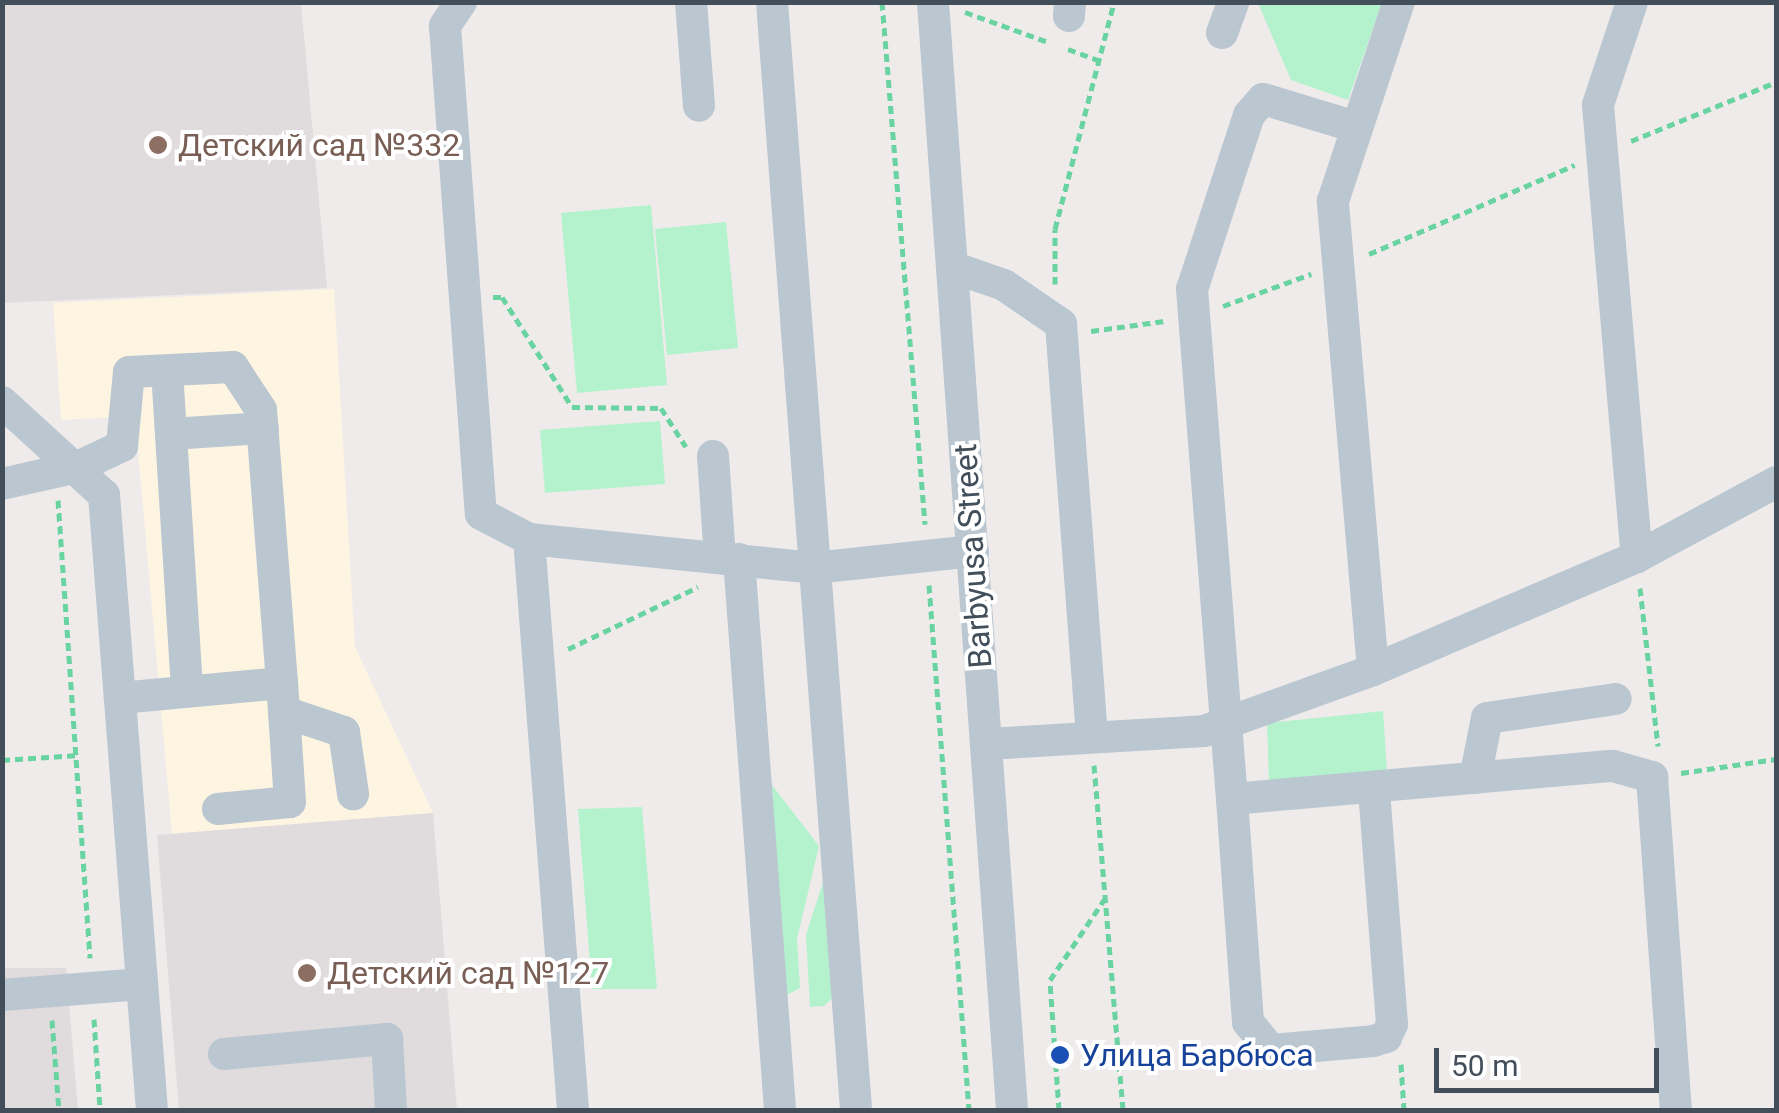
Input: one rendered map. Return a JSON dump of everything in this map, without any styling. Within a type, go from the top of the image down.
[{"type":"street","points":[[462,2],[445,26],[481,514],[529,540],[733,562],[814,568],[973,551]]},
{"type":"street","points":[[691,2],[700,106]]},
{"type":"street","points":[[772,2],[856,1110]]},
{"type":"street","points":[[1373,670],[1334,265],[1333,201],[1399,2]]},
{"type":"street","points":[[1632,2],[1598,106],[1637,558]]},
{"type":"street","name":"Barbyusa Street","points":[[945,6],[952,267],[1012,1110]]},
{"type":"street","points":[[1356,128],[1262,100],[1249,116],[1198,262],[1192,317],[1248,1022],[1271,1050],[1386,1037],[1392,1024],[1374,788]]},
{"type":"street","points":[[952,267],[1004,285],[1060,326],[1092,737]]},
{"type":"street","points":[[2,484],[67,469],[122,446],[129,372],[233,367],[261,410],[290,802],[218,809]]},
{"type":"street","points":[[167,370],[187,691]]},
{"type":"street","points":[[2,402],[67,469],[104,495],[152,1110]]},
{"type":"street","points":[[171,434],[263,428]]},
{"type":"street","points":[[701,454],[733,562],[780,1110]]},
{"type":"street","points":[[986,744],[1224,724],[1373,670],[1637,558],[1776,482]]},
{"type":"street","points":[[529,540],[574,1110]]},
{"type":"street","points":[[120,698],[187,691],[283,698],[344,732],[353,794]]},
{"type":"street","points":[[1475,778],[1487,718],[1616,699]]},
{"type":"street","points":[[1232,800],[1613,766],[1652,778],[1676,1110]]},
{"type":"street","points":[[2,995],[142,984]]},
{"type":"street","points":[[224,1054],[387,1039],[392,1110]]},
{"type":"path","points":[[1114,2],[1054,229],[1060,326],[1192,317],[1334,265],[1776,82]]},
{"type":"path","points":[[945,6],[1099,60]]},
{"type":"path","points":[[465,296],[502,297],[572,406],[661,408],[701,454]]},
{"type":"path","points":[[67,469],[100,1110]]},
{"type":"path","points":[[1637,558],[1658,746],[1652,778],[1776,759]]},
{"type":"path","points":[[539,663],[733,562]]},
{"type":"path","points":[[1092,737],[1124,1110]]},
{"type":"path","points":[[2,760],[79,755]]},
{"type":"path","points":[[1060,1110],[1050,980],[1106,898]]},
{"type":"path","points":[[49,992],[60,1110]]},
{"type":"path","points":[[1386,1037],[1400,1051],[1404,1110]]},
{"type":"shaded area","name":"Детский сад №332","points":[[2,3],[301,3],[327,288],[3,303]]},
{"type":"shaded area","points":[[334,289],[355,647],[433,813],[172,834],[135,416],[61,420],[53,303]]},
{"type":"shaded area","name":"Детский сад №127","points":[[433,813],[457,1110],[179,1110],[157,835]]},
{"type":"shaded area","points":[[2,968],[66,968],[78,1110],[3,1110]]},
{"type":"green space","points":[[1258,3],[1382,3],[1348,100],[1291,80]]},
{"type":"green space","points":[[651,205],[667,385],[577,393],[561,213]]},
{"type":"green space","points":[[726,222],[738,348],[667,355],[655,229]]},
{"type":"green space","points":[[660,421],[665,484],[545,493],[540,430]]},
{"type":"green space","points":[[1383,711],[1387,771],[1269,783],[1267,723]]},
{"type":"green space","points":[[772,785],[819,846],[797,939],[800,988],[781,998]]},
{"type":"green space","points":[[642,807],[657,989],[592,989],[578,809]]},
{"type":"green space","points":[[826,873],[838,993],[824,1006],[810,1007],[806,935]]},
{"type":"place","name":"Детский сад №332","points":[[158,145]]},
{"type":"place","name":"Детский сад №127","points":[[307,973]]},
{"type":"place","name":"Улица Барбюса","points":[[1060,1055]]}]
